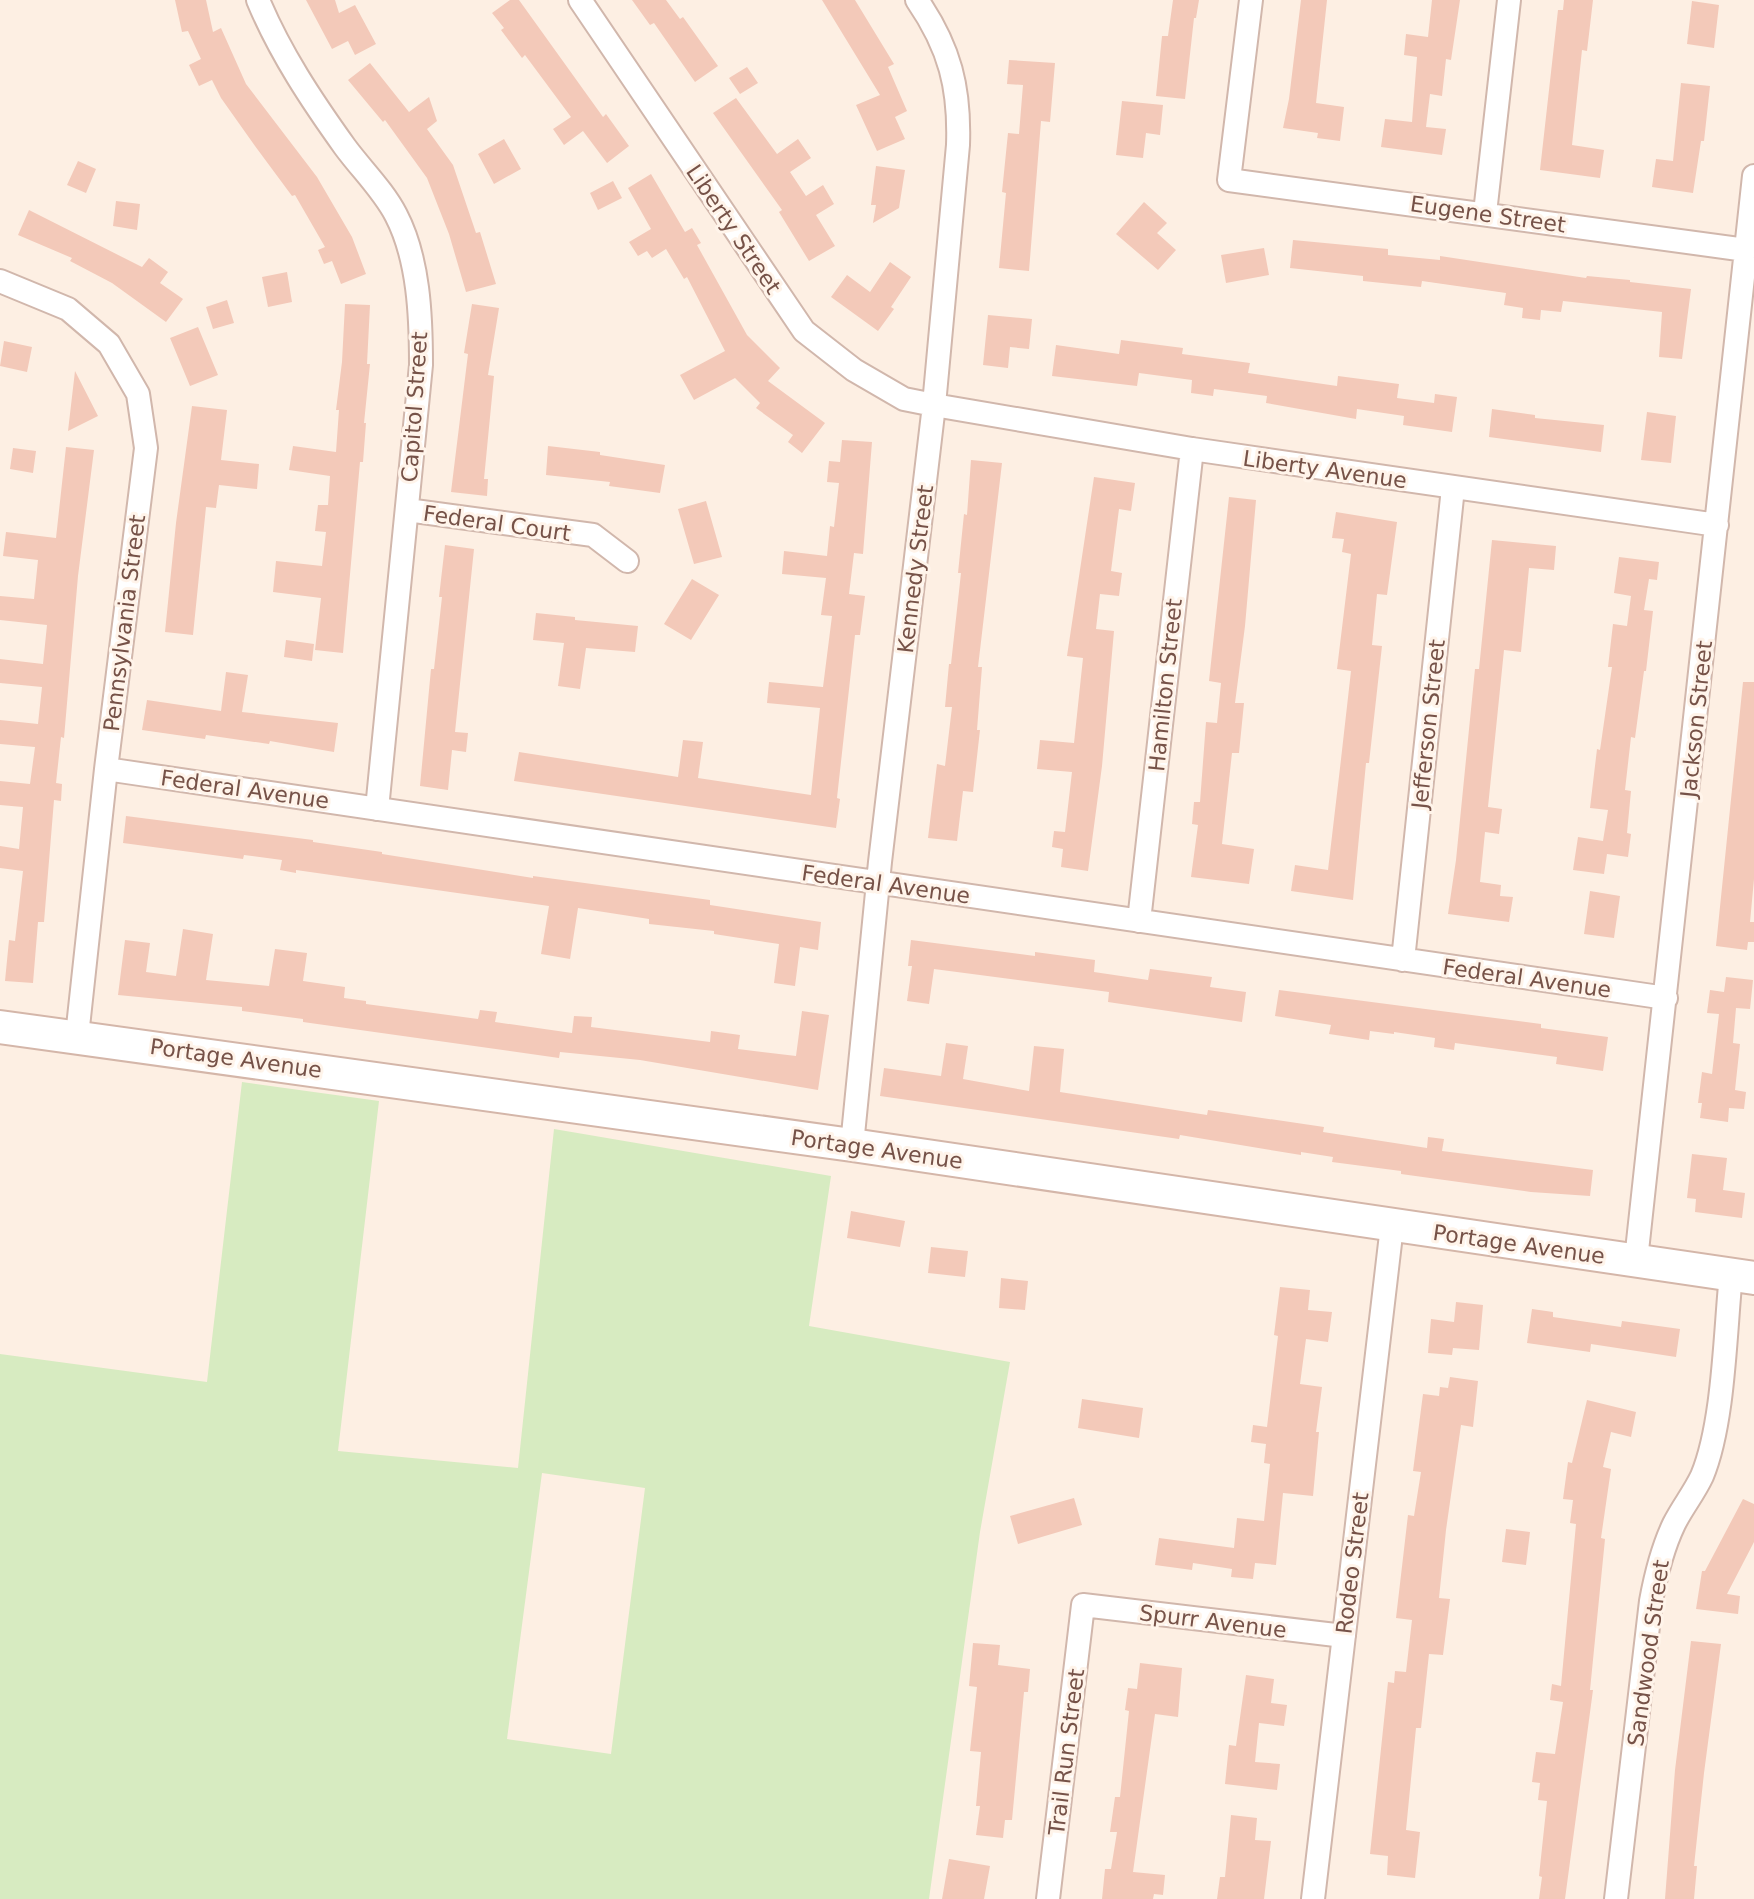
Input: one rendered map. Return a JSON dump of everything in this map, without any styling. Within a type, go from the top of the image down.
[{"type":"street","name":"Capitol Street","points":[[258,0],[269,27],[305,90],[397,216],[407,245],[421,329],[421,365],[377,809]]},
{"type":"street","name":"Liberty Street","points":[[580,0],[804,331],[854,370],[904,399],[934,405]]},
{"type":"street","name":"Kennedy Street","points":[[852,1145],[878,883],[934,405],[959,107],[953,71],[931,20],[917,0]]},
{"type":"street","name":"Eugene Street","points":[[1251,0],[1229,180],[1746,250]]},
{"type":"street","points":[[1485,213],[1509,0]]},
{"type":"street","name":"Jackson Street","points":[[1636,1260],[1754,176]]},
{"type":"street","name":"Pennsylvania Street","points":[[0,281],[68,309],[109,344],[138,394],[146,448],[77,1036]]},
{"type":"street","name":"Liberty Avenue","points":[[934,405],[1192,449],[1717,525]]},
{"type":"street","name":"Hamilton Street","points":[[1139,921],[1192,449]]},
{"type":"street","name":"Jefferson Street","points":[[1403,960],[1453,488]]},
{"type":"street","name":"Federal Court","points":[[407,510],[593,535],[627,561]]},
{"type":"street","name":"Federal Avenue","points":[[106,769],[1666,998]]},
{"type":"street","name":"Portage Avenue","points":[[0,1027],[852,1145],[1742,1276]]},
{"type":"street","name":"Rodeo Street","points":[[1313,1899],[1392,1226]]},
{"type":"street","name":"Sandwood Street","points":[[1616,1899],[1651,1601],[1660,1556],[1674,1522],[1701,1477],[1710,1448],[1742,1276]]},
{"type":"street","name":"Spurr Avenue","points":[[1083,1605],[1344,1636]]},
{"type":"street","name":"Trail Run Street","points":[[1048,1899],[1083,1605]]},
{"type":"green space","points":[[242,1082],[379,1101],[338,1451],[518,1468],[554,1129],[831,1176],[809,1326],[1010,1362],[980,1532],[929,1899],[0,1899],[0,1354],[207,1382]],"holes":[[[542,1473],[645,1488],[611,1754],[507,1739]]]},
{"type":"building","points":[[175,0],[206,0],[213,32],[221,28],[246,84],[317,177],[352,237],[366,274],[341,284],[332,261],[324,264],[318,250],[325,247],[295,195],[292,196],[255,146],[212,80],[199,86],[189,65],[201,59],[188,31],[182,32]]},
{"type":"building","points":[[306,0],[335,0],[339,13],[355,5],[376,44],[355,55],[348,41],[332,49]]},
{"type":"building","points":[[510,0],[519,0],[603,117],[606,114],[629,146],[607,163],[583,131],[564,145],[553,129],[571,117],[525,55],[522,58],[492,13]]},
{"type":"building","points":[[632,0],[666,0],[680,19],[683,17],[718,66],[695,82],[654,23],[650,25]]},
{"type":"building","points":[[822,0],[855,0],[894,64],[888,67],[907,111],[895,117],[905,139],[877,151],[856,105],[880,95]]},
{"type":"building","points":[[1173,0],[1199,0],[1194,18],[1185,99],[1156,96],[1162,36],[1168,36]]},
{"type":"building","points":[[1301,0],[1327,0],[1316,103],[1344,107],[1340,141],[1317,138],[1318,133],[1283,128]]},
{"type":"building","points":[[1432,0],[1460,0],[1451,60],[1446,59],[1442,96],[1430,94],[1426,127],[1446,129],[1442,155],[1381,147],[1385,119],[1412,122],[1417,57],[1404,55],[1406,34],[1428,37]]},
{"type":"building","points":[[1564,0],[1593,0],[1587,51],[1582,50],[1572,145],[1604,150],[1600,178],[1540,170],[1558,10],[1563,10]]},
{"type":"building","points":[[1692,1],[1719,5],[1714,48],[1687,44]]},
{"type":"building","points":[[1009,60],[1055,63],[1050,122],[1041,121],[1029,271],[999,268],[1008,133],[1019,134],[1023,85],[1007,84]]},
{"type":"building","points":[[370,63],[409,112],[429,97],[437,121],[427,129],[453,165],[476,233],[480,232],[496,284],[466,292],[449,234],[427,178],[385,120],[383,122],[348,80]]},
{"type":"building","points":[[747,67],[758,83],[740,94],[729,78]]},
{"type":"building","points":[[1681,83],[1710,86],[1704,141],[1701,141],[1693,193],[1652,187],[1656,159],[1673,161]]},
{"type":"building","points":[[736,98],[777,154],[798,139],[811,158],[790,172],[806,196],[823,185],[834,204],[816,215],[835,246],[809,261],[779,212],[782,210],[713,113]]},
{"type":"building","points":[[1122,101],[1163,105],[1160,135],[1146,133],[1143,158],[1116,155]]},
{"type":"building","points":[[504,139],[521,169],[494,184],[478,154]]},
{"type":"building","points":[[78,161],[96,169],[86,193],[67,185]]},
{"type":"building","points":[[876,166],[905,170],[899,208],[873,223],[876,205],[871,205]]},
{"type":"building","points":[[651,174],[685,232],[692,228],[701,243],[697,245],[747,335],[780,368],[768,381],[825,423],[802,453],[788,442],[793,435],[756,408],[760,403],[735,378],[694,400],[680,375],[725,351],[687,277],[684,279],[666,249],[652,258],[647,251],[638,256],[629,242],[651,229],[628,188]]},
{"type":"building","points":[[613,181],[622,198],[598,210],[590,193]]},
{"type":"building","points":[[116,201],[140,204],[137,230],[113,226]]},
{"type":"building","points":[[1144,202],[1167,223],[1157,233],[1176,250],[1158,270],[1116,234]]},
{"type":"building","points":[[29,210],[142,267],[149,258],[168,272],[160,283],[183,299],[166,322],[112,283],[70,261],[72,258],[18,235]]},
{"type":"building","points":[[1293,240],[1388,249],[1388,255],[1440,260],[1440,256],[1586,278],[1630,280],[1691,289],[1682,359],[1659,357],[1662,312],[1563,301],[1561,312],[1541,310],[1540,320],[1522,318],[1523,308],[1504,305],[1506,293],[1422,281],[1421,287],[1363,281],[1363,276],[1290,268]]},
{"type":"building","points":[[1264,248],[1269,275],[1226,283],[1221,255]]},
{"type":"building","points":[[890,262],[911,277],[878,331],[831,297],[847,275],[870,292]]},
{"type":"building","points":[[287,272],[292,302],[268,307],[262,277]]},
{"type":"building","points":[[227,300],[234,323],[213,329],[206,307]]},
{"type":"building","points":[[345,304],[370,305],[367,364],[370,364],[343,653],[315,650],[321,598],[273,592],[276,561],[322,566],[326,532],[315,531],[318,505],[328,505],[330,476],[289,470],[293,446],[336,452],[339,410],[336,410]]},
{"type":"building","points":[[472,304],[499,308],[488,375],[494,376],[484,479],[488,479],[487,496],[451,492],[468,354],[464,353]]},
{"type":"building","points":[[988,315],[1032,319],[1029,349],[1010,347],[1008,368],[983,365]]},
{"type":"building","points":[[198,327],[218,375],[190,386],[170,338]]},
{"type":"building","points":[[1121,340],[1183,348],[1182,354],[1250,363],[1248,373],[1337,386],[1338,376],[1399,384],[1397,398],[1434,403],[1435,394],[1457,397],[1452,432],[1403,425],[1404,416],[1357,409],[1356,419],[1266,403],[1267,396],[1214,389],[1213,396],[1191,393],[1192,380],[1139,373],[1137,386],[1052,376],[1056,345],[1119,354]]},
{"type":"building","points":[[4,341],[32,347],[27,372],[0,366]]},
{"type":"building","points":[[75,371],[98,416],[68,431]]},
{"type":"building","points":[[192,406],[227,410],[221,460],[259,464],[257,489],[219,485],[216,508],[206,507],[193,635],[165,632]]},
{"type":"building","points":[[1492,409],[1535,415],[1535,418],[1604,425],[1601,452],[1489,437]]},
{"type":"building","points":[[1647,412],[1676,416],[1671,463],[1641,460]]},
{"type":"building","points":[[842,440],[872,442],[863,554],[854,553],[849,594],[865,596],[860,635],[855,635],[836,828],[514,781],[519,752],[678,777],[683,740],[703,742],[698,778],[811,795],[820,708],[767,703],[769,682],[823,687],[832,616],[821,615],[826,578],[782,574],[784,551],[827,556],[839,483],[827,482],[829,461],[840,462]]},
{"type":"building","points":[[548,446],[600,452],[600,455],[665,465],[660,493],[609,486],[610,482],[546,475]]},
{"type":"building","points":[[66,447],[94,450],[78,576],[64,738],[61,737],[56,783],[62,784],[61,801],[54,800],[44,922],[38,922],[33,983],[5,981],[9,940],[15,941],[23,871],[0,868],[0,846],[19,849],[23,807],[0,805],[0,781],[30,784],[35,747],[0,744],[0,720],[38,724],[42,687],[0,683],[0,659],[43,664],[47,625],[0,620],[0,596],[34,599],[38,560],[3,556],[6,532],[56,538]]},
{"type":"building","points":[[13,448],[36,451],[33,473],[10,469]]},
{"type":"building","points":[[971,460],[1002,463],[978,667],[982,667],[977,730],[980,730],[973,792],[963,791],[957,841],[928,838],[937,764],[945,766],[952,707],[945,707]]},
{"type":"building","points":[[1094,477],[1135,483],[1131,511],[1119,509],[1111,571],[1122,573],[1119,596],[1100,594],[1096,629],[1114,631],[1102,766],[1088,871],[1061,867],[1063,849],[1052,847],[1054,831],[1065,832],[1072,772],[1037,769],[1040,740],[1074,743],[1083,658],[1067,656]]},
{"type":"building","points":[[1229,497],[1256,500],[1235,703],[1244,703],[1239,753],[1232,753],[1222,844],[1254,849],[1249,884],[1191,877],[1198,825],[1192,824],[1194,802],[1200,802],[1206,722],[1217,723],[1221,683],[1209,681]]},
{"type":"building","points":[[706,501],[722,557],[694,564],[678,509]]},
{"type":"building","points":[[1336,512],[1397,522],[1387,595],[1377,594],[1372,645],[1382,646],[1369,763],[1366,763],[1353,900],[1291,891],[1295,865],[1328,870],[1351,671],[1337,669],[1351,554],[1342,552],[1344,539],[1332,538]]},
{"type":"building","points":[[1492,540],[1556,546],[1554,570],[1529,568],[1521,652],[1504,650],[1488,807],[1502,809],[1499,834],[1485,832],[1480,882],[1501,885],[1500,896],[1513,897],[1509,922],[1448,914]]},
{"type":"building","points":[[445,545],[474,549],[455,732],[468,733],[466,752],[452,750],[448,790],[420,786]]},
{"type":"building","points":[[1619,557],[1659,562],[1657,580],[1649,579],[1644,610],[1653,611],[1625,790],[1631,791],[1628,857],[1607,854],[1604,874],[1573,870],[1578,837],[1603,841],[1608,810],[1590,808],[1612,667],[1608,667],[1613,624],[1627,626],[1631,596],[1614,593]]},
{"type":"building","points":[[692,579],[719,595],[691,640],[664,624]]},
{"type":"building","points":[[536,613],[638,626],[635,652],[586,648],[580,689],[558,686],[564,643],[533,640]]},
{"type":"building","points":[[286,640],[314,644],[312,661],[284,657]]},
{"type":"building","points":[[226,672],[248,675],[242,712],[338,723],[334,752],[270,741],[269,744],[206,735],[205,739],[142,730],[147,700],[221,711]]},
{"type":"building","points":[[1743,682],[1754,682],[1754,879],[1750,922],[1754,922],[1754,942],[1748,942],[1747,950],[1716,946]]},
{"type":"building","points":[[126,816],[313,840],[533,878],[710,900],[710,905],[821,922],[818,950],[800,947],[795,986],[774,983],[779,944],[714,934],[714,931],[649,924],[649,919],[578,908],[570,959],[541,954],[549,906],[296,870],[296,873],[280,870],[282,860],[244,855],[243,859],[123,843]]},
{"type":"building","points":[[1590,891],[1620,896],[1614,938],[1584,934]]},
{"type":"building","points":[[183,929],[213,934],[206,980],[269,986],[275,949],[307,953],[303,981],[345,987],[344,998],[366,1001],[366,1004],[478,1019],[480,1010],[497,1012],[495,1022],[572,1033],[574,1016],[592,1017],[591,1027],[710,1042],[711,1031],[740,1035],[738,1049],[796,1056],[802,1011],[829,1015],[818,1090],[640,1060],[560,1052],[559,1058],[303,1022],[303,1019],[242,1011],[242,1007],[118,995],[125,940],[150,943],[146,972],[176,976]]},
{"type":"building","points":[[911,940],[1035,956],[1035,952],[1095,960],[1094,972],[1148,980],[1150,969],[1212,977],[1210,987],[1246,992],[1242,1022],[1108,1002],[1109,992],[934,969],[929,1004],[907,1001],[912,966],[908,966]]},
{"type":"building","points":[[1726,977],[1753,980],[1750,1009],[1736,1008],[1733,1043],[1740,1044],[1735,1090],[1746,1092],[1744,1109],[1729,1108],[1728,1122],[1700,1118],[1702,1103],[1698,1103],[1702,1072],[1712,1074],[1719,1014],[1707,1013],[1710,990],[1724,992]]},
{"type":"building","points":[[1279,990],[1541,1024],[1541,1028],[1608,1037],[1603,1071],[1556,1064],[1557,1057],[1455,1043],[1454,1050],[1434,1047],[1435,1038],[1394,1032],[1370,1031],[1369,1040],[1329,1034],[1331,1025],[1275,1016]]},
{"type":"building","points":[[946,1043],[968,1046],[963,1079],[1029,1091],[1034,1046],[1064,1049],[1060,1092],[1207,1115],[1208,1110],[1324,1127],[1323,1132],[1427,1148],[1428,1137],[1444,1139],[1442,1151],[1593,1170],[1590,1196],[1531,1192],[1401,1174],[1401,1171],[1332,1162],[1333,1157],[1301,1152],[1301,1155],[1180,1135],[1179,1139],[880,1096],[884,1068],[941,1076]]},
{"type":"building","points":[[1692,1154],[1727,1158],[1723,1190],[1745,1193],[1742,1218],[1695,1212],[1696,1199],[1687,1198]]},
{"type":"building","points":[[851,1211],[905,1221],[900,1247],[847,1238]]},
{"type":"building","points":[[931,1247],[968,1251],[965,1277],[928,1273]]},
{"type":"building","points":[[1001,1278],[1028,1281],[1025,1310],[999,1308]]},
{"type":"building","points":[[1280,1287],[1310,1290],[1308,1310],[1332,1312],[1328,1342],[1306,1339],[1300,1384],[1322,1387],[1313,1496],[1283,1493],[1276,1565],[1255,1563],[1253,1579],[1231,1577],[1232,1569],[1193,1563],[1192,1570],[1155,1565],[1159,1538],[1234,1548],[1237,1518],[1264,1521],[1270,1464],[1264,1463],[1266,1444],[1251,1442],[1253,1425],[1267,1427],[1278,1336],[1274,1335]]},
{"type":"building","points":[[1456,1302],[1483,1305],[1479,1350],[1453,1348],[1452,1355],[1428,1353],[1431,1319],[1454,1322]]},
{"type":"building","points":[[1532,1309],[1553,1312],[1553,1317],[1621,1327],[1622,1321],[1680,1329],[1676,1357],[1591,1344],[1590,1352],[1527,1343]]},
{"type":"building","points":[[1450,1377],[1478,1381],[1473,1427],[1461,1425],[1446,1530],[1439,1598],[1450,1599],[1443,1655],[1429,1654],[1421,1728],[1416,1728],[1406,1830],[1420,1832],[1415,1878],[1387,1875],[1388,1856],[1370,1854],[1388,1682],[1394,1683],[1395,1671],[1406,1672],[1412,1620],[1396,1618],[1408,1515],[1414,1516],[1421,1472],[1413,1471],[1423,1394],[1439,1396],[1440,1387],[1448,1388]]},
{"type":"building","points":[[1082,1399],[1143,1408],[1139,1438],[1078,1428]]},
{"type":"building","points":[[1587,1400],[1636,1412],[1631,1437],[1611,1432],[1603,1467],[1611,1469],[1601,1538],[1605,1539],[1590,1690],[1593,1690],[1565,1899],[1539,1899],[1547,1801],[1538,1800],[1540,1783],[1532,1782],[1536,1752],[1555,1754],[1563,1702],[1550,1700],[1552,1684],[1561,1686],[1576,1524],[1570,1523],[1573,1500],[1563,1499],[1568,1462],[1572,1463]]},
{"type":"building","points":[[1074,1498],[1082,1525],[1018,1544],[1010,1516]]},
{"type":"building","points":[[1743,1499],[1754,1504],[1754,1542],[1727,1594],[1740,1596],[1738,1614],[1696,1609],[1702,1571],[1705,1571]]},
{"type":"building","points":[[1506,1529],[1530,1532],[1526,1565],[1502,1562]]},
{"type":"building","points":[[1691,1641],[1721,1644],[1694,1866],[1697,1866],[1694,1899],[1665,1899],[1675,1770]]},
{"type":"building","points":[[973,1643],[1000,1645],[998,1665],[1030,1669],[1028,1692],[1024,1692],[1012,1820],[1005,1820],[1003,1838],[976,1835],[981,1752],[970,1751],[977,1687],[969,1686]]},
{"type":"building","points":[[1140,1663],[1182,1668],[1178,1717],[1155,1714],[1133,1872],[1165,1875],[1163,1895],[1154,1894],[1153,1899],[1102,1899],[1105,1869],[1111,1869],[1117,1832],[1110,1832],[1115,1797],[1120,1797],[1129,1711],[1125,1710],[1128,1688],[1137,1689]]},
{"type":"building","points":[[1246,1675],[1274,1679],[1271,1703],[1287,1705],[1284,1726],[1259,1723],[1255,1762],[1280,1764],[1277,1790],[1225,1784],[1229,1745],[1236,1746]]},
{"type":"building","points":[[1231,1815],[1257,1818],[1255,1840],[1271,1841],[1264,1899],[1217,1899],[1220,1877],[1225,1877]]},
{"type":"building","points":[[949,1859],[990,1866],[984,1899],[942,1899]]}]
